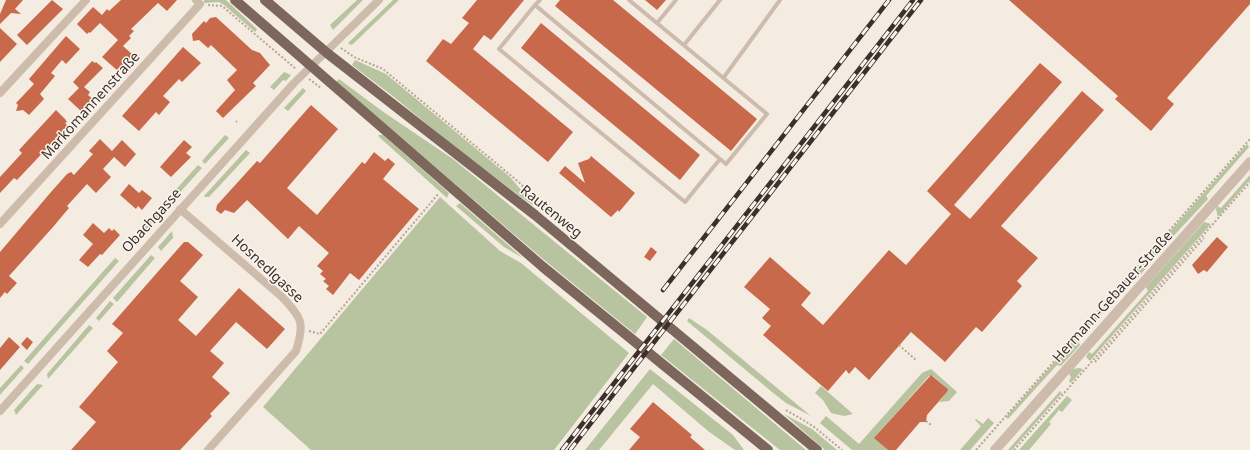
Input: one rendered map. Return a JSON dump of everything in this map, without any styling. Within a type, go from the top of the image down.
[{"type":"main road","points":[[235,0],[543,267],[768,450]]},
{"type":"main road","name":"Rautenweg","points":[[265,0],[327,53],[534,215],[817,450]]},
{"type":"street","points":[[0,93],[86,0]]},
{"type":"street","name":"Obachgasse","points":[[0,411],[294,82],[327,53],[379,0]]},
{"type":"street","name":"Markomannenstraße","points":[[0,224],[198,2]]},
{"type":"street","name":"Hermann-Gebauer-Straße","points":[[995,450],[1250,162]]},
{"type":"street","name":"Hosnedlgasse","points":[[180,209],[282,297],[296,312],[302,330],[296,351],[208,450]]},
{"type":"lane","points":[[540,0],[499,48],[685,202],[720,159]]},
{"type":"lane","points":[[535,5],[726,164],[767,114],[629,0]]},
{"type":"lane","points":[[657,23],[676,0]]},
{"type":"lane","points":[[684,45],[720,0]]},
{"type":"lane","points":[[724,77],[780,0]]},
{"type":"path","points":[[198,2],[222,6],[292,65]]},
{"type":"path","points":[[346,51],[383,69],[522,184],[536,203]]},
{"type":"path","points":[[314,83],[320,89]]},
{"type":"path","points":[[976,450],[1250,139]]},
{"type":"path","points":[[1014,450],[1250,182]]},
{"type":"path","points":[[315,332],[320,334],[439,194]]},
{"type":"path","points":[[1095,362],[1204,238]]},
{"type":"path","points":[[899,345],[916,360]]},
{"type":"path","points":[[784,408],[813,426],[842,450]]},
{"type":"path","points":[[926,421],[932,426]]},
{"type":"green space","points":[[204,0],[226,0],[257,29],[255,32],[219,2],[204,3]]},
{"type":"green space","points":[[357,0],[363,0],[333,30],[330,25]]},
{"type":"green space","points":[[393,0],[399,0],[353,44],[351,45],[348,43]]},
{"type":"green space","points":[[355,60],[386,74],[510,177],[533,204],[532,205],[457,149],[394,97],[352,65]]},
{"type":"green space","points":[[284,72],[291,75],[286,81],[283,80],[274,90],[270,87]]},
{"type":"green space","points":[[339,79],[382,111],[453,159],[647,317],[635,334],[543,259],[336,82]]},
{"type":"green space","points":[[303,88],[306,91],[288,111],[284,108]]},
{"type":"green space","points":[[225,135],[229,138],[205,164],[202,161]]},
{"type":"green space","points":[[383,135],[449,193],[447,198],[378,136]]},
{"type":"green space","points":[[1247,144],[1249,147],[1206,196],[1208,199],[1153,258],[1149,255]]},
{"type":"green space","points":[[246,150],[250,153],[209,197],[205,197],[204,196]]},
{"type":"green space","points":[[198,165],[202,168],[156,219],[152,216]]},
{"type":"green space","points":[[1250,175],[1250,180],[1218,217],[1216,209],[1217,206],[1221,208]]},
{"type":"green space","points":[[440,197],[500,251],[521,263],[629,353],[554,450],[311,450],[263,407]]},
{"type":"green space","points":[[460,203],[523,258],[504,247],[456,206]]},
{"type":"green space","points":[[151,218],[154,221],[132,246],[128,243]]},
{"type":"green space","points":[[1204,222],[1211,224],[1090,361],[1086,357],[1089,352],[1092,354],[1148,291],[1146,287]]},
{"type":"green space","points":[[172,231],[173,238],[161,251],[158,247]]},
{"type":"green space","points":[[151,255],[155,258],[117,302],[113,298]]},
{"type":"green space","points":[[115,258],[119,261],[28,364],[24,361]]},
{"type":"green space","points":[[1143,262],[1146,268],[1137,279],[1133,278],[1078,341],[1080,345],[1061,366],[1057,365],[1008,419],[1006,417]]},
{"type":"green space","points":[[110,301],[114,304],[99,321],[96,318]]},
{"type":"green space","points":[[689,318],[707,330],[811,416],[786,403],[772,392],[687,321]]},
{"type":"green space","points":[[89,325],[93,328],[48,379],[47,374]]},
{"type":"green space","points":[[674,339],[806,450],[780,450],[661,355]]},
{"type":"green space","points":[[21,365],[24,368],[0,395],[0,388]]},
{"type":"green space","points":[[650,369],[733,435],[744,450],[735,450],[708,431],[653,384],[599,450],[585,450]]},
{"type":"green space","points":[[931,369],[957,392],[949,401],[939,402],[947,392],[947,388],[933,376],[929,376],[876,436],[876,439],[888,450],[852,450],[820,423],[826,416],[859,444],[922,373]]},
{"type":"green space","points":[[1073,369],[1083,369],[1071,383],[1069,381],[1071,377],[1069,374]]},
{"type":"green space","points":[[37,384],[43,385],[16,415],[14,410]]},
{"type":"green space","points":[[821,386],[853,414],[844,416],[831,413],[823,400],[815,393]]},
{"type":"green space","points":[[1060,391],[1062,393],[1012,450],[1008,450]]},
{"type":"green space","points":[[1067,396],[1072,400],[1062,412],[1059,410],[1049,422],[1051,424],[1029,450],[1019,450]]},
{"type":"green space","points":[[784,414],[812,429],[837,450],[825,450]]},
{"type":"green space","points":[[988,418],[994,423],[970,450],[960,450],[981,426],[975,420],[976,419],[983,424]]},
{"type":"building","points":[[6,0],[23,0],[15,9],[21,14],[11,13],[0,24],[0,14]]},
{"type":"building","points":[[52,0],[63,9],[27,45],[17,35]]},
{"type":"building","points":[[121,0],[177,0],[167,11],[158,3],[131,29],[134,31],[129,36],[131,38],[123,46],[133,55],[118,71],[102,57],[118,40],[100,23],[87,34],[77,24],[93,7],[102,15],[107,9],[109,11]]},
{"type":"building","points":[[477,0],[524,0],[491,40],[484,35],[473,49],[573,132],[548,162],[426,61],[443,39],[451,44],[469,23],[462,18]]},
{"type":"building","points":[[560,0],[613,0],[757,119],[731,151],[555,6]]},
{"type":"building","points":[[645,0],[666,0],[657,10]]},
{"type":"building","points":[[1009,0],[1250,0],[1250,4],[1167,98],[1174,104],[1151,131],[1115,99],[1118,96]]},
{"type":"building","points":[[216,17],[252,50],[260,53],[270,65],[253,83],[256,86],[223,118],[216,111],[235,90],[227,80],[237,70],[211,45],[208,48],[199,40],[193,41],[192,34],[204,21],[206,23],[210,18]]},
{"type":"building","points":[[541,23],[700,155],[680,180],[521,48]]},
{"type":"building","points":[[0,28],[17,44],[0,62]]},
{"type":"building","points":[[66,36],[80,49],[66,64],[62,60],[51,73],[55,76],[40,94],[44,99],[29,115],[23,110],[16,111],[18,105],[16,103],[34,84],[29,79]]},
{"type":"building","points":[[183,47],[201,63],[182,82],[179,79],[163,96],[170,102],[159,115],[156,112],[139,131],[122,116]]},
{"type":"building","points":[[92,61],[95,63],[96,62],[103,68],[84,87],[90,92],[88,95],[93,99],[81,111],[68,99],[79,88],[73,82]]},
{"type":"building","points":[[1040,63],[1062,82],[954,205],[970,219],[1082,91],[1104,110],[1001,226],[1038,258],[1017,281],[1022,286],[982,332],[976,327],[945,362],[911,332],[869,380],[855,367],[849,374],[846,370],[828,391],[763,335],[771,326],[762,318],[770,309],[744,287],[770,257],[811,293],[801,305],[823,325],[889,250],[906,265],[951,214],[927,191]]},
{"type":"building","points":[[311,105],[338,129],[287,188],[317,215],[362,162],[365,164],[374,152],[385,161],[388,158],[395,164],[383,179],[419,209],[359,280],[350,273],[333,295],[326,289],[329,286],[323,281],[326,279],[320,274],[323,271],[317,266],[329,253],[299,226],[288,239],[247,200],[234,213],[225,210],[221,214],[216,210],[217,205],[257,161],[260,163]]},
{"type":"building","points":[[56,110],[65,119],[67,122],[65,123],[68,126],[17,180],[14,178],[0,193],[0,177],[22,153],[19,150]]},
{"type":"building","points":[[100,139],[112,151],[122,140],[136,154],[125,167],[114,157],[103,169],[111,177],[96,193],[87,184],[67,206],[69,208],[53,227],[9,276],[17,283],[7,294],[5,292],[0,298],[0,252],[67,174],[71,172],[74,175],[93,154],[89,151]]},
{"type":"building","points":[[184,140],[192,147],[186,153],[191,157],[171,177],[160,167]]},
{"type":"building","points":[[591,156],[635,193],[619,212],[618,210],[611,217],[559,173],[565,166],[585,183],[578,163],[589,159]]},
{"type":"building","points":[[129,184],[139,193],[142,190],[152,198],[142,210],[138,206],[136,209],[120,195]]},
{"type":"building","points":[[93,223],[104,233],[109,228],[112,231],[114,229],[120,235],[102,255],[100,254],[88,267],[79,260],[93,244],[83,235]]},
{"type":"building","points":[[1217,237],[1228,247],[1207,272],[1204,270],[1198,274],[1192,265]]},
{"type":"building","points":[[184,242],[188,242],[203,255],[180,281],[198,297],[178,320],[196,336],[239,288],[285,329],[267,349],[236,322],[210,351],[224,363],[212,377],[230,393],[210,414],[212,416],[180,450],[71,450],[96,422],[79,407],[118,362],[107,351],[123,333],[112,324]]},
{"type":"building","points":[[651,247],[657,252],[650,261],[644,257]]},
{"type":"building","points":[[9,337],[20,347],[0,370],[0,348]]},
{"type":"building","points":[[27,337],[33,342],[27,350],[21,344]]},
{"type":"building","points":[[931,375],[948,389],[947,392],[927,415],[926,422],[920,422],[896,450],[888,450],[874,438]]},
{"type":"building","points":[[653,402],[692,435],[690,437],[705,450],[629,450],[640,437],[630,429]]},
{"type":"railway","points":[[663,290],[889,0]]},
{"type":"railway","points":[[562,450],[913,0]]},
{"type":"railway","points":[[570,450],[921,0]]}]
